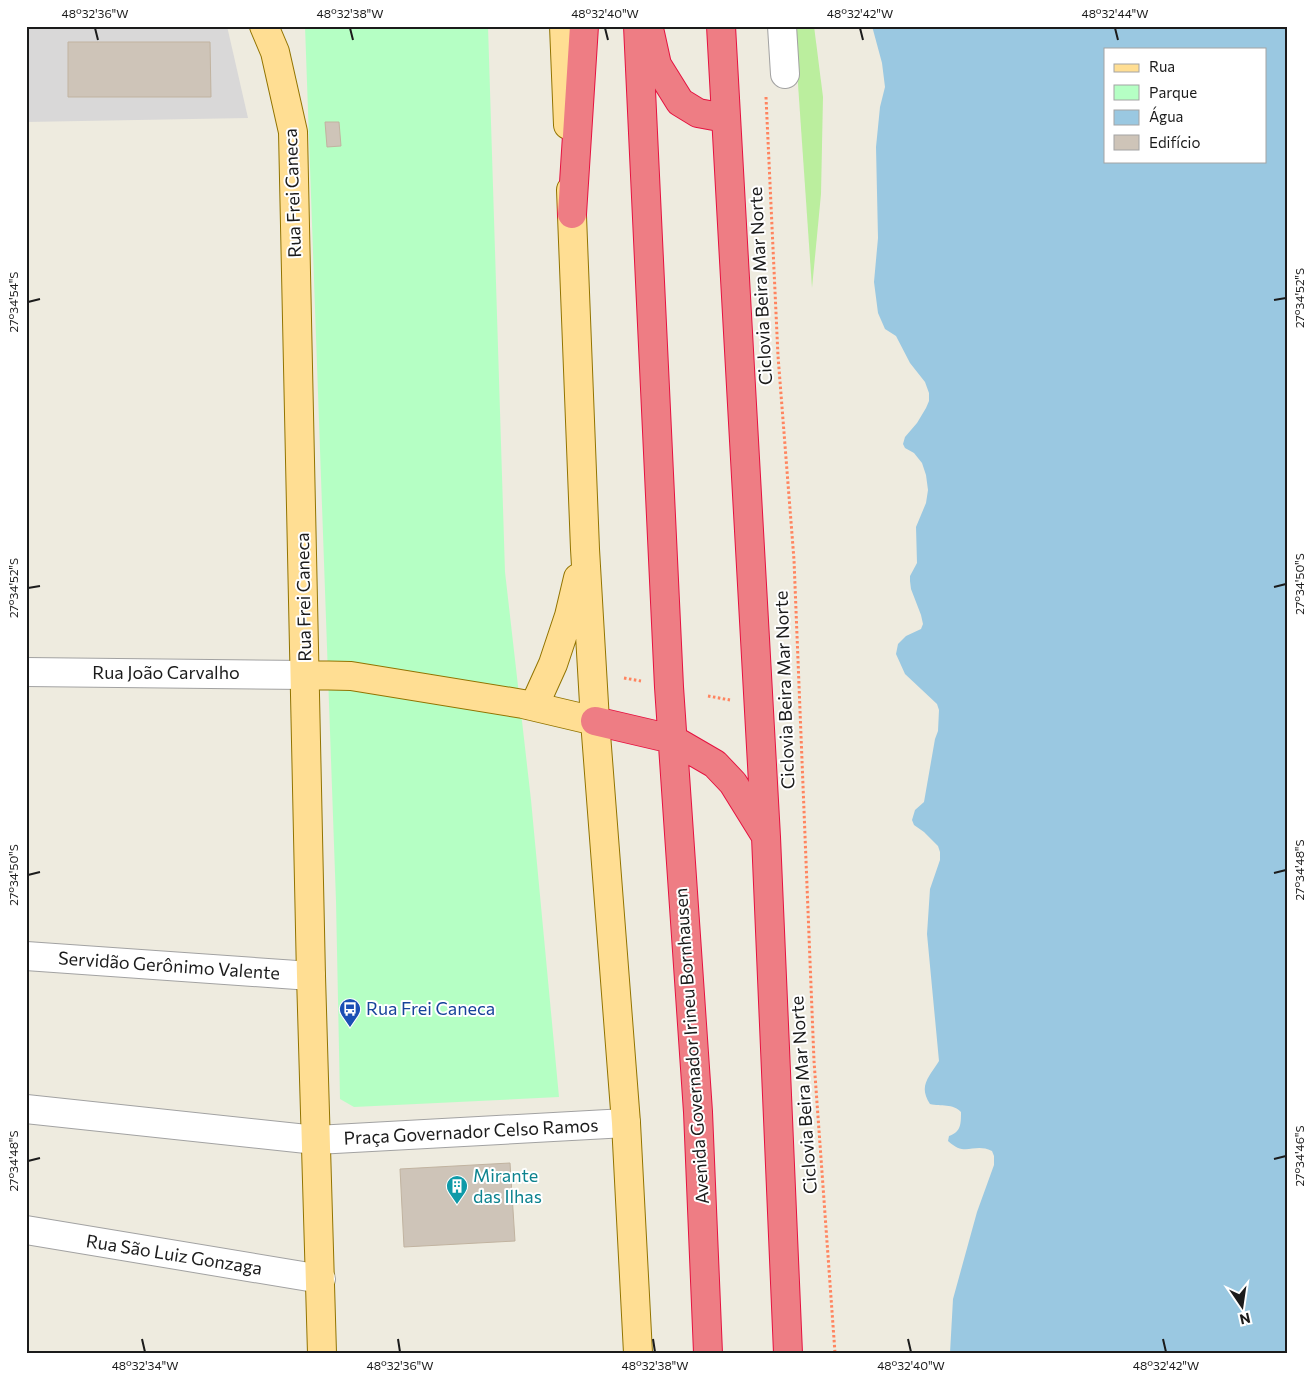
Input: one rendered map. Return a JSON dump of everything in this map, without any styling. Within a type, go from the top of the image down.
[{"type":"highway","points":[[572,214],[584,26]]},
{"type":"highway","name":"Avenida Governador Irineu Bornhausen","points":[[638,26],[672,739],[698,1112],[708,1353]]},
{"type":"highway","points":[[648,26],[657,66],[680,102],[698,114],[725,118]]},
{"type":"highway","points":[[720,26],[766,837],[788,1353]]},
{"type":"highway","points":[[595,721],[672,739],[716,764],[733,783],[766,837]]},
{"type":"main road","name":"Rua Frei Caneca","points":[[264,26],[275,52],[293,132],[311,976],[322,1353]]},
{"type":"main road","points":[[564,26],[584,549],[595,721],[626,1123],[638,1353]]},
{"type":"main road","points":[[534,706],[553,664],[569,616],[584,549]]},
{"type":"main road","points":[[306,675],[351,676],[534,706],[595,721]]},
{"type":"street","points":[[782,26],[785,74]]},
{"type":"street","name":"Rua João Carvalho","points":[[26,672],[306,675]]},
{"type":"street","name":"Servidão Gerônimo Valente","points":[[26,956],[311,976]]},
{"type":"street","name":"Praça Governador Celso Ramos","points":[[26,1109],[316,1140],[626,1123]]},
{"type":"street","name":"Rua São Luiz Gonzaga","points":[[26,1230],[321,1279]]},
{"type":"path","name":"Ciclovia Beira Mar Norte","points":[[766,94],[778,356],[794,560],[814,1061],[835,1353]]},
{"type":"path","points":[[624,678],[649,683]]},
{"type":"path","points":[[708,696],[734,701]]},
{"type":"shaded area","points":[[26,26],[227,26],[248,118],[26,122]]},
{"type":"green space","points":[[305,26],[488,26],[505,572],[531,800],[559,1097],[354,1107],[340,1099],[336,901]]},
{"type":"green space","points":[[794,26],[814,26],[823,97],[821,194],[812,288]]},
{"type":"water","points":[[872,26],[1288,26],[1288,1353],[950,1353],[953,1299],[977,1212],[994,1165],[994,1156],[992,1151],[980,1148],[960,1148],[948,1141],[949,1136],[958,1130],[961,1112],[951,1106],[930,1104],[925,1092],[926,1082],[939,1061],[927,934],[930,889],[940,860],[940,852],[938,846],[914,825],[912,820],[915,810],[924,802],[938,731],[939,710],[937,704],[905,674],[896,654],[898,644],[906,636],[921,629],[923,624],[911,589],[910,576],[917,563],[916,527],[926,503],[928,490],[922,463],[903,444],[905,437],[917,423],[926,408],[929,401],[929,393],[925,382],[910,363],[896,336],[885,329],[878,313],[874,282],[878,238],[876,147],[880,107],[885,87],[882,63]]},
{"type":"building","points":[[68,42],[210,42],[211,97],[68,97]]},
{"type":"building","points":[[325,122],[339,122],[341,146],[327,147]]},
{"type":"building","name":"Mirante das Ilhas","points":[[510,1163],[515,1241],[404,1247],[400,1169]]},
{"type":"place","name":"Rua Frei Caneca","points":[[350,1028]]},
{"type":"place","name":"Mirante das Ilhas","points":[[457,1205]]}]
